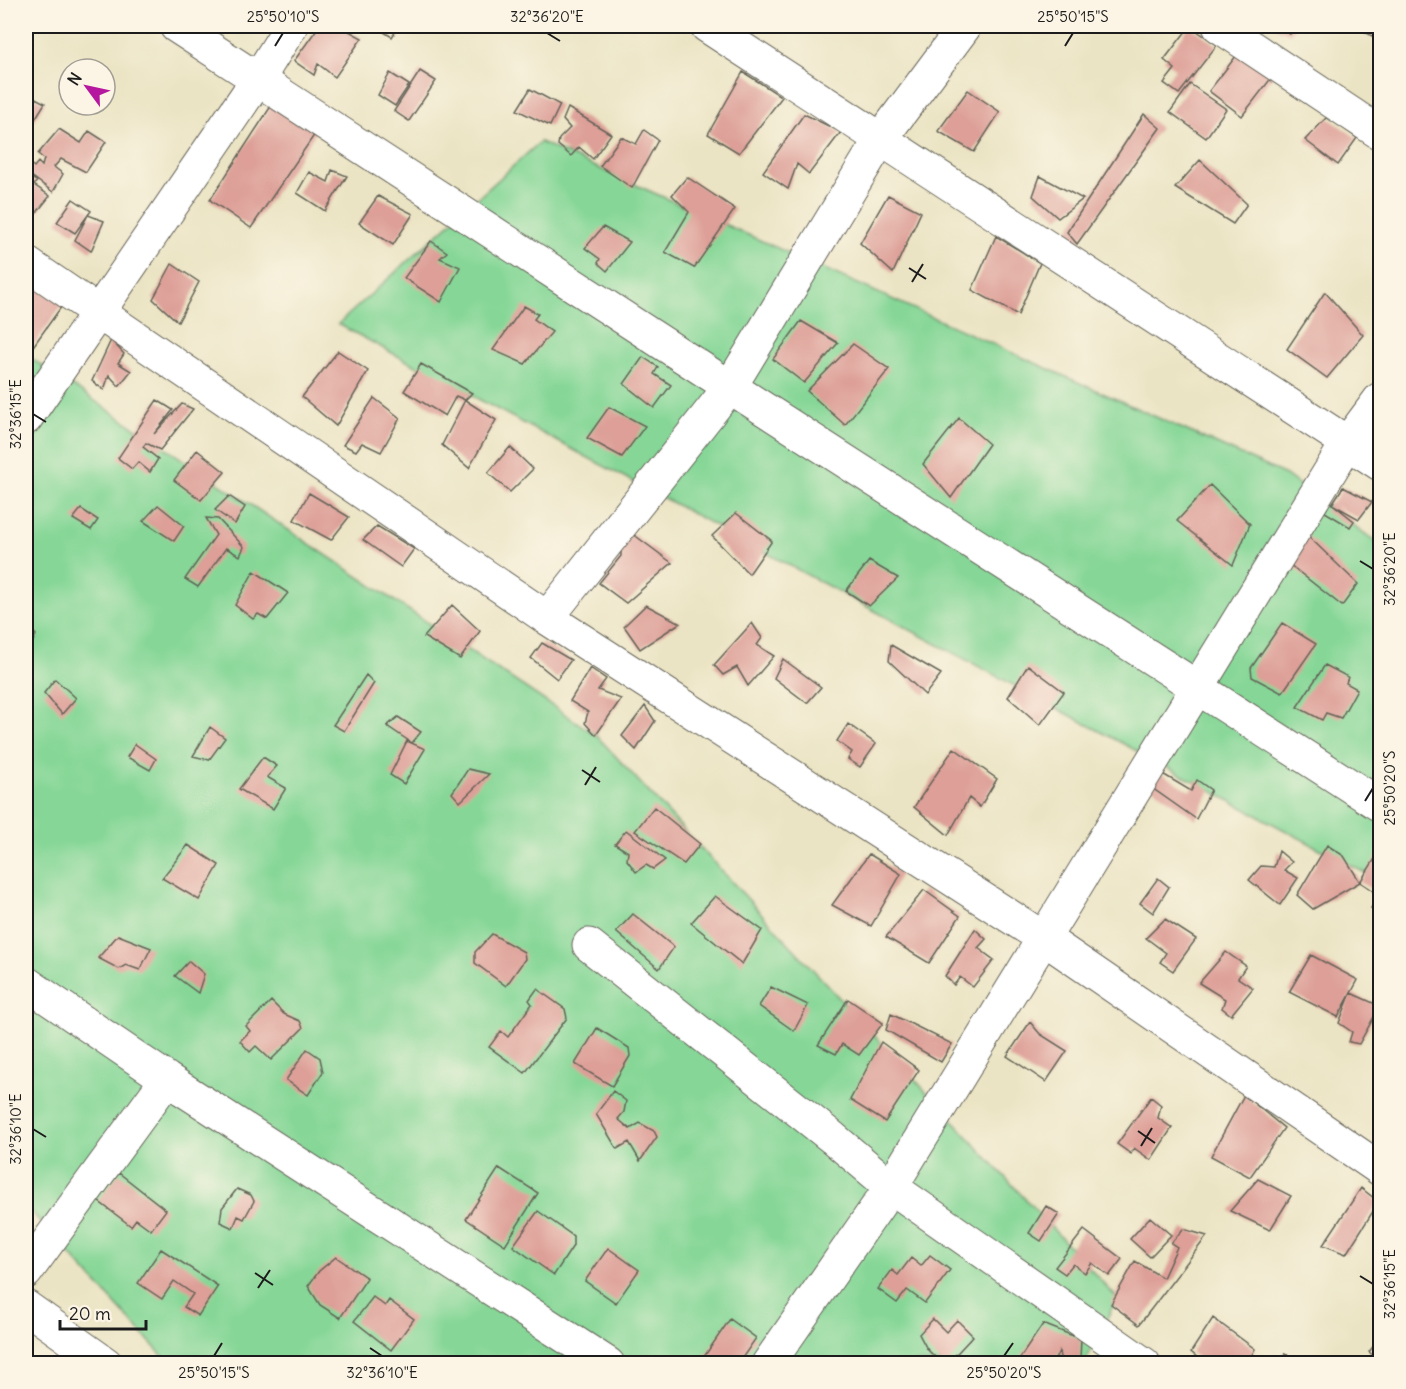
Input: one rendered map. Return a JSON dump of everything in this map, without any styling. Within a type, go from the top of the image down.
[{"type":"street","points":[[176,26],[730,387],[1380,805]]},
{"type":"street","points":[[26,418],[258,79],[291,26]]},
{"type":"street","points":[[707,26],[1380,464]]},
{"type":"street","points":[[547,618],[730,387],[880,140],[964,26]]},
{"type":"street","points":[[1219,26],[1380,133]]},
{"type":"street","points":[[26,263],[547,618],[1045,939],[1380,1169]]},
{"type":"street","points":[[768,1364],[891,1187],[1348,442],[1380,399]]},
{"type":"street","points":[[590,945],[806,1116],[891,1187],[1144,1364]]},
{"type":"street","points":[[26,983],[167,1079],[608,1364]]},
{"type":"street","points":[[26,1272],[167,1079]]},
{"type":"street","points":[[26,1307],[106,1364]]},
{"type":"green space","points":[[540,142],[1286,475],[1380,545],[1380,881],[338,324]]},
{"type":"green space","points":[[26,355],[596,735],[1117,1298],[1085,1363],[169,1363],[26,1206]]},
{"type":"building","points":[[319,26],[340,26],[362,38],[335,77],[318,64],[314,75],[294,61]]},
{"type":"building","points":[[374,26],[399,26],[392,37]]},
{"type":"building","points":[[1190,26],[1217,45],[1179,94],[1164,83],[1175,69],[1164,60]]},
{"type":"building","points":[[1273,26],[1296,26],[1290,34]]},
{"type":"building","points":[[1356,26],[1380,26],[1380,28],[1372,36]]},
{"type":"building","points":[[1243,47],[1276,72],[1242,116],[1209,91]]},
{"type":"building","points":[[420,71],[436,81],[409,121],[394,111]]},
{"type":"building","points":[[743,72],[782,97],[739,153],[708,134]]},
{"type":"building","points":[[390,73],[409,85],[395,106],[378,95]]},
{"type":"building","points":[[1190,84],[1226,109],[1206,138],[1170,112]]},
{"type":"building","points":[[530,89],[560,105],[550,126],[517,110]]},
{"type":"building","points":[[968,90],[1000,112],[974,152],[938,131]]},
{"type":"building","points":[[26,93],[45,103],[32,124],[26,121]]},
{"type":"building","points":[[273,103],[317,131],[251,228],[210,200]]},
{"type":"building","points":[[568,108],[611,134],[593,159],[579,147],[571,156],[558,145],[559,139],[570,128],[563,120]]},
{"type":"building","points":[[804,114],[841,132],[809,174],[797,164],[788,189],[763,172]]},
{"type":"building","points":[[1144,114],[1160,128],[1077,244],[1067,232]]},
{"type":"building","points":[[1327,117],[1357,138],[1338,165],[1305,140]]},
{"type":"building","points":[[59,129],[81,143],[89,131],[106,142],[86,172],[61,159],[54,167],[63,174],[53,192],[26,172],[26,160],[34,167],[38,162],[42,166],[44,159],[38,154]]},
{"type":"building","points":[[644,130],[658,140],[632,188],[600,166],[621,137],[636,144]]},
{"type":"building","points":[[1200,160],[1247,204],[1233,224],[1175,188]]},
{"type":"building","points":[[332,170],[347,176],[325,211],[297,193],[309,172],[328,182]]},
{"type":"building","points":[[26,176],[37,181],[34,185],[50,196],[34,216],[26,211]]},
{"type":"building","points":[[1040,176],[1083,199],[1058,218],[1033,196]]},
{"type":"building","points":[[687,177],[735,209],[694,268],[665,252],[689,212],[672,195]]},
{"type":"building","points":[[888,195],[921,212],[893,273],[860,243]]},
{"type":"building","points":[[378,196],[413,214],[393,245],[359,223]]},
{"type":"building","points":[[73,199],[91,211],[75,233],[57,222]]},
{"type":"building","points":[[88,215],[104,221],[91,251],[75,240]]},
{"type":"building","points":[[603,227],[630,242],[607,271],[598,263],[600,259],[585,248]]},
{"type":"building","points":[[996,236],[1040,263],[1018,315],[972,290]]},
{"type":"building","points":[[431,241],[447,252],[440,258],[460,267],[441,302],[404,278]]},
{"type":"building","points":[[172,264],[199,282],[178,322],[153,299]]},
{"type":"building","points":[[35,288],[64,303],[29,352],[26,349],[26,300]]},
{"type":"building","points":[[1325,292],[1363,335],[1327,378],[1287,349]]},
{"type":"building","points":[[524,306],[538,314],[534,319],[552,332],[525,364],[493,350]]},
{"type":"building","points":[[801,321],[838,343],[804,383],[773,359]]},
{"type":"building","points":[[111,340],[124,354],[118,363],[131,371],[119,386],[109,375],[104,390],[92,381]]},
{"type":"building","points":[[853,344],[889,369],[845,425],[807,391]]},
{"type":"building","points":[[338,351],[368,371],[336,426],[302,397]]},
{"type":"building","points":[[643,357],[658,367],[654,374],[671,385],[654,408],[624,384]]},
{"type":"building","points":[[421,364],[472,393],[465,400],[456,396],[445,416],[404,391]]},
{"type":"building","points":[[374,398],[400,418],[381,452],[362,443],[356,451],[343,445]]},
{"type":"building","points":[[157,400],[173,410],[154,434],[182,404],[193,409],[160,450],[146,443],[143,447],[158,459],[150,472],[138,462],[132,469],[118,458]]},
{"type":"building","points":[[465,400],[496,420],[469,468],[442,445]]},
{"type":"building","points":[[609,407],[645,426],[622,457],[587,438]]},
{"type":"building","points":[[959,418],[989,444],[951,498],[923,464]]},
{"type":"building","points":[[510,447],[533,469],[510,492],[488,473]]},
{"type":"building","points":[[197,450],[225,472],[201,500],[174,480]]},
{"type":"building","points":[[1210,485],[1250,524],[1233,565],[1177,521]]},
{"type":"building","points":[[1343,487],[1372,502],[1359,519],[1332,504]]},
{"type":"building","points":[[309,493],[349,517],[331,540],[294,520]]},
{"type":"building","points":[[229,496],[245,507],[235,524],[215,510]]},
{"type":"building","points":[[1330,502],[1354,521],[1350,527],[1325,512]]},
{"type":"building","points":[[158,505],[184,526],[174,541],[143,521]]},
{"type":"building","points":[[81,509],[98,520],[91,530],[73,519]]},
{"type":"building","points":[[736,513],[772,541],[749,574],[712,536]]},
{"type":"building","points":[[206,518],[218,519],[244,547],[240,556],[226,548],[198,587],[185,579],[216,535]]},
{"type":"building","points":[[377,526],[414,549],[401,567],[363,540]]},
{"type":"building","points":[[633,534],[672,563],[626,603],[599,583],[621,556],[621,544]]},
{"type":"building","points":[[1306,534],[1358,584],[1342,606],[1289,564]]},
{"type":"building","points":[[869,561],[898,578],[869,606],[846,591]]},
{"type":"building","points":[[254,571],[288,593],[267,619],[258,614],[253,619],[235,605]]},
{"type":"building","points":[[452,605],[480,631],[460,659],[424,637]]},
{"type":"building","points":[[646,605],[680,623],[640,649],[624,626]]},
{"type":"building","points":[[752,623],[762,638],[757,645],[774,656],[748,686],[737,667],[723,675],[714,665]]},
{"type":"building","points":[[1282,623],[1316,644],[1282,693],[1252,677],[1251,668]]},
{"type":"building","points":[[26,625],[36,635],[26,656]]},
{"type":"building","points":[[542,643],[571,660],[557,679],[531,658]]},
{"type":"building","points":[[891,645],[941,674],[925,695],[889,661]]},
{"type":"building","points":[[783,659],[821,687],[807,703],[774,678]]},
{"type":"building","points":[[1028,665],[1064,692],[1040,725],[1008,697]]},
{"type":"building","points":[[1325,665],[1348,677],[1346,683],[1357,689],[1341,718],[1326,713],[1322,720],[1297,707]]},
{"type":"building","points":[[590,668],[606,679],[598,690],[621,699],[596,735],[585,723],[588,712],[570,701]]},
{"type":"building","points":[[366,675],[374,683],[344,731],[333,725]]},
{"type":"building","points":[[55,679],[76,698],[62,714],[44,693]]},
{"type":"building","points":[[645,706],[655,721],[636,750],[622,736]]},
{"type":"building","points":[[398,717],[421,732],[412,743],[387,726]]},
{"type":"building","points":[[848,724],[876,744],[860,767],[848,759],[852,752],[837,741]]},
{"type":"building","points":[[210,727],[225,738],[209,760],[193,756]]},
{"type":"building","points":[[407,741],[425,749],[404,784],[390,775]]},
{"type":"building","points":[[135,744],[156,759],[150,770],[127,757]]},
{"type":"building","points":[[954,748],[997,779],[980,807],[969,798],[948,835],[914,807]]},
{"type":"building","points":[[263,757],[277,766],[267,777],[286,788],[273,809],[239,789]]},
{"type":"building","points":[[468,769],[489,774],[460,802],[452,793]]},
{"type":"building","points":[[1161,773],[1191,791],[1197,780],[1211,790],[1196,819],[1152,788]]},
{"type":"building","points":[[654,807],[700,844],[684,864],[635,831]]},
{"type":"building","points":[[626,830],[665,860],[653,869],[646,865],[636,872],[627,860],[628,852],[615,844]]},
{"type":"building","points":[[188,845],[219,865],[199,900],[162,878]]},
{"type":"building","points":[[1327,845],[1344,856],[1360,882],[1313,909],[1297,895]]},
{"type":"building","points":[[1279,851],[1292,862],[1284,870],[1298,878],[1280,905],[1249,880],[1261,866],[1274,867]]},
{"type":"building","points":[[1380,851],[1380,895],[1360,882]]},
{"type":"building","points":[[869,854],[901,874],[871,926],[832,905]]},
{"type":"building","points":[[1158,878],[1169,887],[1153,913],[1140,903]]},
{"type":"building","points":[[924,890],[960,916],[929,963],[886,937]]},
{"type":"building","points":[[1380,895],[1380,915],[1371,908]]},
{"type":"building","points":[[715,896],[762,930],[742,964],[691,923]]},
{"type":"building","points":[[633,914],[674,947],[659,969],[616,932]]},
{"type":"building","points":[[1165,919],[1196,939],[1173,971],[1160,962],[1166,953],[1146,938]]},
{"type":"building","points":[[975,929],[986,939],[978,948],[994,960],[973,987],[960,977],[954,985],[945,976]]},
{"type":"building","points":[[492,934],[524,952],[525,959],[506,986],[475,963],[475,952]]},
{"type":"building","points":[[118,935],[151,948],[140,970],[126,965],[119,969],[98,958]]},
{"type":"building","points":[[1226,952],[1246,966],[1238,978],[1253,988],[1231,1015],[1222,1008],[1225,999],[1199,983]]},
{"type":"building","points":[[1311,955],[1358,980],[1338,1017],[1289,992]]},
{"type":"building","points":[[189,961],[204,974],[198,993],[175,976]]},
{"type":"building","points":[[771,987],[808,1005],[794,1031],[759,1006]]},
{"type":"building","points":[[537,989],[565,1009],[567,1018],[525,1073],[489,1047],[501,1031],[508,1037],[532,1004],[529,1000]]},
{"type":"building","points":[[1351,993],[1380,1006],[1359,1044],[1349,1042],[1352,1032],[1339,1023]]},
{"type":"building","points":[[848,999],[883,1023],[859,1055],[842,1044],[836,1054],[818,1045]]},
{"type":"building","points":[[271,1001],[284,1014],[300,1021],[303,1028],[271,1060],[256,1046],[250,1052],[240,1041],[250,1031],[246,1026]]},
{"type":"building","points":[[891,1014],[952,1044],[941,1062],[886,1030]]},
{"type":"building","points":[[1030,1022],[1040,1034],[1067,1051],[1046,1082],[1007,1056]]},
{"type":"building","points":[[597,1028],[629,1048],[630,1056],[612,1086],[575,1064]]},
{"type":"building","points":[[881,1042],[919,1070],[885,1122],[850,1100]]},
{"type":"building","points":[[307,1049],[320,1058],[323,1072],[308,1095],[286,1080]]},
{"type":"building","points":[[613,1091],[626,1101],[624,1112],[618,1119],[630,1129],[640,1123],[654,1131],[657,1137],[640,1161],[629,1142],[617,1149],[596,1114]]},
{"type":"building","points":[[1244,1095],[1284,1128],[1250,1177],[1211,1156]]},
{"type":"building","points":[[1151,1097],[1161,1105],[1158,1118],[1172,1128],[1151,1160],[1134,1148],[1131,1154],[1117,1144]]},
{"type":"building","points":[[499,1168],[538,1193],[505,1245],[466,1219]]},
{"type":"building","points":[[119,1173],[166,1210],[151,1230],[136,1219],[131,1226],[98,1201]]},
{"type":"building","points":[[1258,1179],[1291,1196],[1270,1230],[1230,1211]]},
{"type":"building","points":[[1361,1188],[1379,1202],[1346,1254],[1323,1245]]},
{"type":"building","points":[[237,1189],[251,1195],[254,1201],[244,1219],[238,1216],[233,1228],[220,1222],[222,1208]]},
{"type":"building","points":[[1046,1206],[1059,1214],[1041,1241],[1029,1233]]},
{"type":"building","points":[[538,1211],[573,1236],[573,1246],[554,1275],[513,1246]]},
{"type":"building","points":[[1150,1217],[1171,1235],[1150,1257],[1130,1239]]},
{"type":"building","points":[[1183,1229],[1207,1236],[1139,1325],[1111,1304],[1135,1261],[1163,1278],[1177,1247],[1171,1243]]},
{"type":"building","points":[[1084,1230],[1122,1259],[1109,1276],[1092,1263],[1085,1273],[1073,1264],[1065,1274],[1055,1267]]},
{"type":"building","points":[[608,1248],[639,1270],[616,1303],[585,1281]]},
{"type":"building","points":[[161,1249],[218,1286],[198,1316],[184,1307],[193,1294],[174,1281],[162,1299],[138,1283]]},
{"type":"building","points":[[930,1255],[950,1270],[925,1303],[907,1290],[897,1303],[878,1289],[892,1270],[898,1275],[911,1258],[921,1266]]},
{"type":"building","points":[[336,1257],[367,1278],[340,1318],[320,1305],[308,1286],[319,1271]]},
{"type":"building","points":[[373,1297],[385,1306],[389,1300],[414,1319],[391,1350],[354,1321]]},
{"type":"building","points":[[1213,1318],[1255,1349],[1247,1364],[1205,1364],[1191,1352]]},
{"type":"building","points":[[730,1319],[756,1338],[738,1364],[699,1364]]},
{"type":"building","points":[[933,1319],[946,1332],[957,1320],[973,1336],[947,1364],[942,1364],[927,1349],[919,1334]]},
{"type":"building","points":[[1043,1324],[1081,1339],[1080,1359],[1061,1364],[1059,1351],[1053,1364],[1028,1364],[1020,1358]]},
{"type":"building","points":[[1379,1339],[1380,1341],[1380,1361],[1369,1352]]},
{"type":"building","points":[[1285,1353],[1300,1364],[1279,1364]]}]
